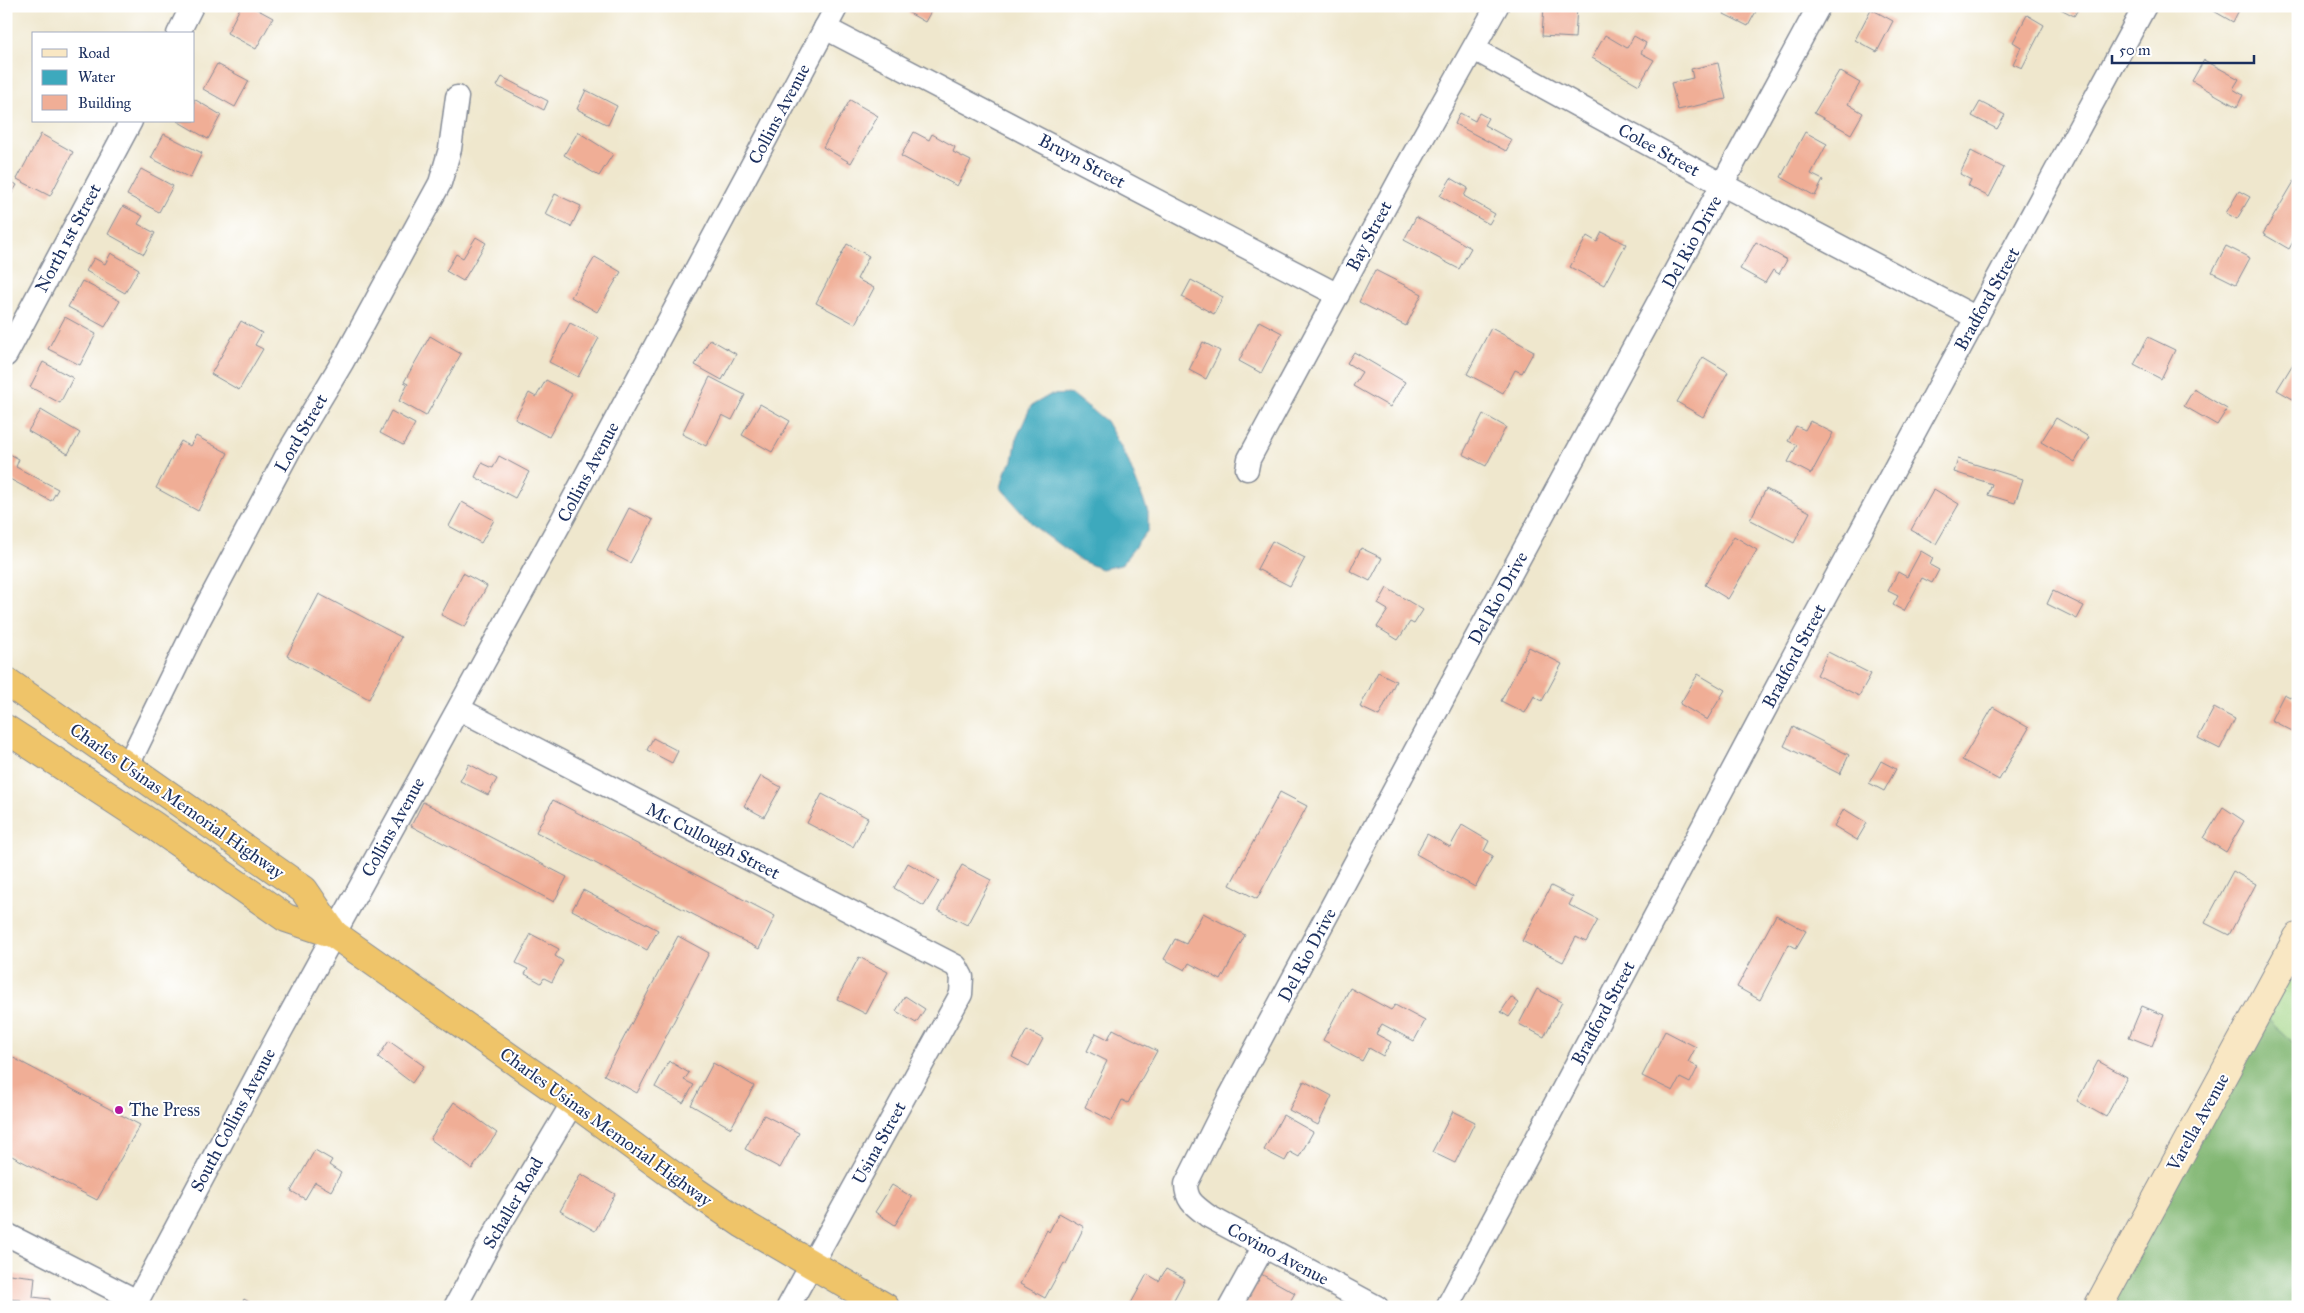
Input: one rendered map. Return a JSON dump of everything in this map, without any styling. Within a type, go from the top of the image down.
[{"type":"highway","name":"Charles Usinas Memorial Highway","points":[[6,681],[304,890],[334,934]]},
{"type":"highway","name":"Charles Usinas Memorial Highway","points":[[6,729],[154,825],[286,918],[334,934],[573,1102],[734,1219],[885,1307]]},
{"type":"street","points":[[179,32],[192,6]]},
{"type":"street","name":"Collins Avenue","points":[[334,934],[459,708],[837,6]]},
{"type":"street","name":"Bay Street","points":[[1247,469],[1249,459],[1406,168],[1497,6]]},
{"type":"street","name":"Del Rio Drive","points":[[1186,1193],[1186,1184],[1229,1098],[1819,6]]},
{"type":"street","name":"Bradford Street","points":[[1447,1307],[1803,638],[2145,6]]},
{"type":"street","name":"Bruyn Street","points":[[825,28],[1338,296]]},
{"type":"street","name":"Colee Street","points":[[1474,49],[1723,185],[1977,318]]},
{"type":"street","name":"Lord Street","points":[[128,765],[208,603],[289,451],[343,361],[440,183],[450,149],[457,97]]},
{"type":"street","name":"North 1st Street","points":[[6,354],[130,122]]},
{"type":"street","name":"Mc Cullough Street","points":[[459,708],[759,865],[949,961],[956,966],[962,977]]},
{"type":"street","name":"South Collins Avenue","points":[[136,1304],[334,934]]},
{"type":"street","name":"Varella Avenue","points":[[2098,1307],[2298,937]]},
{"type":"street","name":"Usina Street","points":[[788,1307],[960,994],[962,977]]},
{"type":"street","name":"Schaller Road","points":[[455,1307],[501,1223],[573,1102]]},
{"type":"street","name":"Covino Avenue","points":[[1186,1193],[1189,1201],[1208,1216],[1377,1307]]},
{"type":"street","points":[[6,1234],[136,1304]]},
{"type":"street","points":[[1230,1307],[1264,1246]]},
{"type":"green space","points":[[2298,958],[2298,1047],[2266,1018]]},
{"type":"green space","points":[[2266,1018],[2298,1047],[2298,1307],[2109,1307]]},
{"type":"water","points":[[1072,394],[1106,421],[1127,458],[1148,512],[1148,530],[1121,565],[1101,569],[1080,560],[1035,527],[1001,488],[1006,470],[1013,461],[1017,437],[1031,406],[1050,395]]},
{"type":"building","points":[[241,6],[251,6],[273,18],[256,49],[227,33]]},
{"type":"building","points":[[897,6],[934,6],[925,22]]},
{"type":"building","points":[[1544,6],[1577,6],[1575,38],[1542,36]]},
{"type":"building","points":[[1728,6],[1759,6],[1748,26],[1724,14]]},
{"type":"building","points":[[2055,6],[2080,6],[2074,16]]},
{"type":"building","points":[[2214,6],[2241,6],[2233,22],[2212,10]]},
{"type":"building","points":[[1871,9],[1893,21],[1877,52],[1855,40]]},
{"type":"building","points":[[2027,15],[2044,25],[2022,68],[2013,64],[2021,47],[2013,42]]},
{"type":"building","points":[[1605,35],[1627,48],[1634,36],[1646,43],[1641,53],[1654,60],[1639,85],[1592,58]]},
{"type":"building","points":[[2204,60],[2239,79],[2233,89],[2243,95],[2237,107],[2192,81]]},
{"type":"building","points":[[1718,63],[1726,99],[1678,110],[1671,83],[1693,78],[1691,69]]},
{"type":"building","points":[[217,64],[249,81],[235,107],[203,89]]},
{"type":"building","points":[[1839,71],[1860,83],[1848,104],[1863,113],[1851,134],[1814,113]]},
{"type":"building","points":[[502,77],[548,101],[544,110],[497,86]]},
{"type":"building","points":[[586,90],[617,106],[608,125],[577,109]]},
{"type":"building","points":[[195,100],[221,115],[208,139],[179,122],[195,122]]},
{"type":"building","points":[[850,100],[878,116],[851,163],[823,147]]},
{"type":"building","points":[[1980,102],[2005,115],[1997,129],[1972,116]]},
{"type":"building","points":[[1460,113],[1475,121],[1479,113],[1488,118],[1484,125],[1512,140],[1506,151],[1455,124]]},
{"type":"building","points":[[578,132],[613,154],[599,176],[564,155]]},
{"type":"building","points":[[914,132],[929,140],[932,134],[955,147],[953,152],[971,161],[957,186],[901,156]]},
{"type":"building","points":[[1805,132],[1827,144],[1811,174],[1823,180],[1815,196],[1781,177]]},
{"type":"building","points":[[41,134],[73,152],[50,196],[17,179]]},
{"type":"building","points":[[164,134],[202,153],[190,178],[151,158]]},
{"type":"building","points":[[1971,151],[2004,168],[1989,197],[1968,186],[1971,180],[1960,174]]},
{"type":"building","points":[[141,169],[173,186],[159,212],[127,195]]},
{"type":"building","points":[[6,178],[17,185],[6,203]]},
{"type":"building","points":[[1451,178],[1468,188],[1464,196],[1495,214],[1489,224],[1440,196]]},
{"type":"building","points":[[2295,180],[2298,182],[2298,233],[2289,249],[2263,234]]},
{"type":"building","points":[[2239,191],[2250,197],[2237,219],[2226,213]]},
{"type":"building","points":[[555,194],[581,206],[571,227],[545,214]]},
{"type":"building","points":[[123,206],[143,216],[138,224],[155,233],[144,254],[108,234]]},
{"type":"building","points":[[1416,217],[1471,248],[1459,269],[1404,240]]},
{"type":"building","points":[[1602,232],[1626,244],[1604,285],[1570,267],[1587,236],[1597,242]]},
{"type":"building","points":[[476,237],[486,243],[463,281],[446,271],[456,254],[463,258]]},
{"type":"building","points":[[1756,242],[1787,260],[1779,274],[1773,270],[1765,283],[1740,269]]},
{"type":"building","points":[[847,244],[869,256],[857,279],[874,288],[855,324],[816,303]]},
{"type":"building","points":[[2226,246],[2250,258],[2236,284],[2212,272]]},
{"type":"building","points":[[111,253],[139,269],[125,293],[86,271],[94,258],[105,264]]},
{"type":"building","points":[[595,257],[621,272],[597,312],[571,297]]},
{"type":"building","points":[[1375,270],[1422,294],[1406,326],[1359,302]]},
{"type":"building","points":[[1191,280],[1223,297],[1214,314],[1182,297]]},
{"type":"building","points":[[82,281],[120,301],[105,327],[68,307]]},
{"type":"building","points":[[65,317],[96,334],[80,365],[48,349]]},
{"type":"building","points":[[241,321],[262,333],[255,345],[263,349],[239,390],[211,374]]},
{"type":"building","points":[[1259,321],[1282,333],[1261,373],[1239,361]]},
{"type":"building","points":[[570,323],[599,338],[578,377],[549,362]]},
{"type":"building","points":[[1491,328],[1534,351],[1522,373],[1515,370],[1503,393],[1467,374]]},
{"type":"building","points":[[430,336],[461,354],[426,416],[399,401],[408,384],[404,382]]},
{"type":"building","points":[[2148,337],[2175,350],[2161,379],[2134,365]]},
{"type":"building","points":[[710,339],[736,354],[722,380],[695,365]]},
{"type":"building","points":[[1203,342],[1220,351],[1206,379],[1189,370]]},
{"type":"building","points":[[1354,352],[1405,382],[1390,407],[1353,386],[1362,372],[1347,363]]},
{"type":"building","points":[[1703,357],[1728,372],[1703,417],[1677,402]]},
{"type":"building","points":[[2296,359],[2298,360],[2298,402],[2277,390]]},
{"type":"building","points":[[43,362],[73,378],[60,403],[30,387]]},
{"type":"building","points":[[710,377],[745,395],[732,420],[722,415],[706,446],[682,434]]},
{"type":"building","points":[[546,380],[572,394],[549,437],[515,419],[529,393],[536,397]]},
{"type":"building","points":[[2194,389],[2227,409],[2217,425],[2184,406]]},
{"type":"building","points":[[760,404],[790,421],[772,452],[742,435]]},
{"type":"building","points":[[41,410],[80,433],[68,454],[28,431]]},
{"type":"building","points":[[391,411],[415,424],[403,445],[380,433]]},
{"type":"building","points":[[1483,414],[1506,427],[1486,466],[1463,454]]},
{"type":"building","points":[[2056,418],[2089,437],[2075,462],[2041,442]]},
{"type":"building","points":[[1810,421],[1833,433],[1811,474],[1788,462],[1797,445],[1788,441],[1796,426],[1805,430]]},
{"type":"building","points":[[196,436],[228,453],[198,511],[156,488],[181,441],[190,446]]},
{"type":"building","points":[[6,452],[19,459],[16,467],[58,489],[51,501],[6,477]]},
{"type":"building","points":[[499,456],[529,472],[515,498],[475,477],[482,463],[493,468]]},
{"type":"building","points":[[1958,459],[2023,479],[2015,503],[1988,495],[1992,484],[1954,472]]},
{"type":"building","points":[[1766,489],[1810,512],[1794,543],[1750,520]]},
{"type":"building","points":[[1934,489],[1959,504],[1936,544],[1911,530]]},
{"type":"building","points":[[462,502],[494,520],[481,543],[449,526]]},
{"type":"building","points":[[629,508],[653,520],[630,563],[607,551]]},
{"type":"building","points":[[1734,536],[1757,550],[1728,599],[1705,585]]},
{"type":"building","points":[[1272,541],[1305,558],[1290,586],[1257,569]]},
{"type":"building","points":[[1361,548],[1382,558],[1370,581],[1350,571]]},
{"type":"building","points":[[1921,551],[1933,558],[1930,565],[1939,570],[1932,583],[1922,578],[1904,611],[1893,605],[1898,596],[1888,591],[1898,572],[1907,577]]},
{"type":"building","points":[[463,573],[487,586],[465,627],[441,615]]},
{"type":"building","points":[[1387,588],[1423,610],[1414,624],[1410,622],[1398,640],[1377,627],[1388,610],[1378,604]]},
{"type":"building","points":[[2053,591],[2084,606],[2077,619],[2047,604]]},
{"type":"building","points":[[319,594],[401,637],[369,699],[287,656]]},
{"type":"building","points":[[1529,647],[1562,664],[1542,701],[1534,696],[1525,713],[1501,701]]},
{"type":"building","points":[[1828,652],[1871,674],[1859,696],[1817,675]]},
{"type":"building","points":[[1378,672],[1396,681],[1379,716],[1360,707]]},
{"type":"building","points":[[1698,674],[1725,690],[1707,720],[1680,704]]},
{"type":"building","points":[[2284,694],[2298,701],[2298,729],[2296,733],[2271,720]]},
{"type":"building","points":[[1993,707],[2029,728],[1999,780],[1962,760]]},
{"type":"building","points":[[2214,708],[2235,719],[2220,749],[2198,738]]},
{"type":"building","points":[[1793,727],[1849,755],[1840,774],[1784,746]]},
{"type":"building","points":[[653,738],[678,751],[672,763],[647,750]]},
{"type":"building","points":[[1881,761],[1896,769],[1884,791],[1869,783]]},
{"type":"building","points":[[469,764],[497,779],[488,795],[460,781]]},
{"type":"building","points":[[761,776],[781,787],[764,817],[744,806]]},
{"type":"building","points":[[1280,792],[1307,806],[1257,899],[1230,885]]},
{"type":"building","points":[[822,794],[868,818],[853,847],[807,823]]},
{"type":"building","points":[[553,800],[775,916],[759,949],[536,832]]},
{"type":"building","points":[[423,802],[567,877],[554,902],[411,826]]},
{"type":"building","points":[[2223,807],[2244,821],[2226,852],[2204,838]]},
{"type":"building","points":[[1844,809],[1867,823],[1857,840],[1834,826]]},
{"type":"building","points":[[1462,825],[1489,841],[1484,851],[1493,856],[1475,887],[1416,854],[1427,834],[1450,847]]},
{"type":"building","points":[[908,863],[939,881],[924,906],[894,888]]},
{"type":"building","points":[[962,865],[991,880],[967,925],[938,910]]},
{"type":"building","points":[[2233,871],[2256,884],[2229,935],[2205,923]]},
{"type":"building","points":[[1551,886],[1573,897],[1569,905],[1598,920],[1586,942],[1576,937],[1563,962],[1522,941]]},
{"type":"building","points":[[583,890],[658,930],[647,950],[572,910]]},
{"type":"building","points":[[1203,913],[1245,935],[1221,980],[1189,963],[1185,970],[1164,959],[1175,939],[1186,944]]},
{"type":"building","points":[[1776,915],[1806,931],[1796,948],[1789,944],[1760,1000],[1737,987]]},
{"type":"building","points":[[531,934],[559,949],[555,956],[563,961],[552,982],[544,978],[541,983],[525,974],[528,969],[516,963]]},
{"type":"building","points":[[678,936],[709,953],[637,1093],[604,1075]]},
{"type":"building","points":[[859,957],[888,972],[866,1014],[837,999]]},
{"type":"building","points":[[1350,988],[1391,1010],[1395,1005],[1425,1021],[1414,1041],[1382,1024],[1376,1034],[1391,1042],[1383,1056],[1369,1048],[1362,1061],[1323,1040]]},
{"type":"building","points":[[1537,989],[1562,1002],[1544,1037],[1519,1024]]},
{"type":"building","points":[[905,996],[925,1009],[916,1023],[896,1011]]},
{"type":"building","points":[[1511,997],[1519,1003],[1509,1017],[1501,1012]]},
{"type":"building","points":[[2142,1006],[2164,1015],[2152,1046],[2129,1037]]},
{"type":"building","points":[[1113,1029],[1157,1051],[1128,1103],[1122,1100],[1112,1121],[1085,1107],[1107,1061],[1087,1051],[1096,1033],[1108,1039]]},
{"type":"building","points":[[1027,1030],[1043,1039],[1029,1066],[1012,1057]]},
{"type":"building","points":[[1665,1031],[1696,1047],[1688,1062],[1698,1067],[1690,1083],[1680,1078],[1673,1091],[1642,1076]]},
{"type":"building","points":[[389,1041],[424,1066],[412,1083],[378,1057]]},
{"type":"building","points":[[6,1054],[140,1125],[97,1200],[6,1153]]},
{"type":"building","points":[[669,1061],[689,1073],[684,1080],[694,1085],[683,1103],[655,1087]]},
{"type":"building","points":[[2098,1061],[2127,1077],[2106,1117],[2077,1101]]},
{"type":"building","points":[[713,1063],[754,1086],[731,1128],[691,1105]]},
{"type":"building","points":[[1304,1081],[1332,1096],[1318,1125],[1289,1110]]},
{"type":"building","points":[[454,1102],[497,1133],[472,1169],[430,1139]]},
{"type":"building","points":[[1453,1111],[1475,1122],[1455,1163],[1432,1152]]},
{"type":"building","points":[[764,1115],[799,1133],[780,1168],[745,1149]]},
{"type":"building","points":[[1283,1115],[1313,1132],[1299,1157],[1290,1152],[1285,1161],[1264,1150]]},
{"type":"building","points":[[315,1150],[332,1160],[329,1165],[341,1173],[331,1191],[315,1182],[305,1199],[291,1191]]},
{"type":"building","points":[[581,1174],[615,1194],[595,1231],[560,1211]]},
{"type":"building","points":[[892,1185],[912,1197],[895,1225],[875,1212]]},
{"type":"building","points":[[1059,1213],[1084,1227],[1066,1264],[1064,1263],[1045,1298],[1020,1284],[1047,1230],[1049,1232]]},
{"type":"building","points":[[1166,1269],[1185,1279],[1170,1307],[1129,1307],[1147,1274],[1159,1281]]},
{"type":"building","points":[[9,1274],[35,1277],[33,1297],[50,1299],[50,1307],[20,1307],[21,1300],[7,1299]]},
{"type":"building","points":[[1261,1274],[1295,1293],[1287,1307],[1243,1307]]},
{"type":"building","points":[[244,1299],[258,1307],[240,1307]]},
{"type":"place","name":"The Press","points":[[119,1110]]}]
